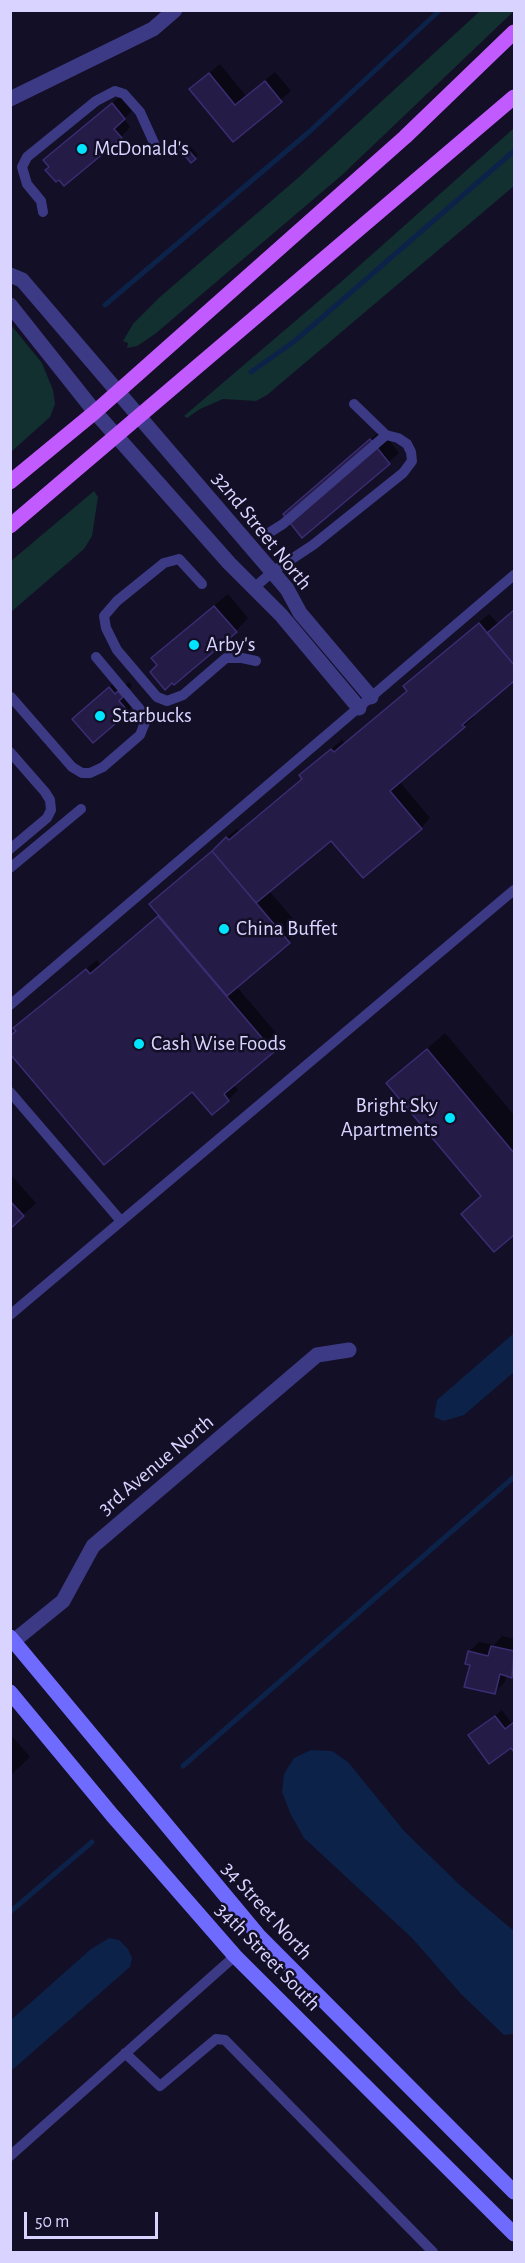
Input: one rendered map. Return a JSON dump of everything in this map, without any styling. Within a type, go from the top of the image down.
[{"type":"main road","points":[[10,482],[118,392],[405,137],[514,32]]},
{"type":"main road","points":[[10,526],[514,97]]},
{"type":"main road","name":"34 Street North","points":[[12,1641],[259,1936],[514,2192]]},
{"type":"main road","name":"34th Street South","points":[[10,1692],[112,1815],[235,1956],[514,2234]]},
{"type":"street","points":[[10,99],[153,29],[175,10]]},
{"type":"street","name":"32nd Street North","points":[[10,275],[22,279],[287,589],[300,613],[371,697]]},
{"type":"street","name":"32nd Street North","points":[[10,305],[95,412],[229,563],[281,615],[359,708]]},
{"type":"street","name":"3rd Avenue North","points":[[12,1641],[63,1600],[93,1546],[317,1355],[349,1350]]},
{"type":"lane","points":[[42,212],[41,201],[27,184],[22,167],[27,157],[96,101],[115,91],[124,94],[140,112],[155,145]]},
{"type":"lane","points":[[254,588],[272,572],[313,545],[403,473],[412,461],[407,444],[398,438],[386,435],[354,404]]},
{"type":"lane","points":[[264,536],[283,524],[386,435]]},
{"type":"lane","points":[[202,584],[179,559],[164,563],[117,601],[104,616],[106,628],[117,650],[157,697],[167,701],[183,695],[226,658],[256,661]]},
{"type":"lane","points":[[10,1005],[514,575]]},
{"type":"lane","points":[[11,697],[72,767],[82,773],[90,773],[104,767],[140,735],[146,720],[143,713],[96,657]]},
{"type":"lane","points":[[10,752],[45,792],[50,800],[51,810],[47,818],[10,849]]},
{"type":"lane","points":[[10,868],[81,809]]},
{"type":"lane","points":[[10,1315],[514,890]]},
{"type":"lane","points":[[10,1092],[121,1221]]},
{"type":"lane","points":[[10,2156],[235,1956]]},
{"type":"lane","points":[[125,2053],[160,2085],[216,2039],[225,2040],[433,2253]]},
{"type":"green space","points":[[480,11],[514,11],[342,175],[155,334],[137,346],[127,348],[128,343],[123,341],[133,324],[160,297],[299,177]]},
{"type":"green space","points":[[514,128],[514,186],[267,395],[256,401],[223,399],[200,409],[187,418],[184,416],[341,282]]},
{"type":"green space","points":[[11,325],[42,363],[53,390],[55,404],[50,417],[11,452]]},
{"type":"green space","points":[[94,491],[98,497],[92,536],[84,549],[11,612],[11,561]]},
{"type":"water","points":[[514,1333],[514,1372],[464,1415],[444,1421],[434,1417],[437,1400]]},
{"type":"water","points":[[311,1750],[332,1751],[348,1762],[405,1832],[462,1887],[514,1931],[514,2034],[504,2035],[461,1994],[412,1938],[304,1838],[291,1815],[282,1792],[284,1774],[294,1758]]},
{"type":"water","points":[[109,1938],[119,1940],[128,1949],[132,1958],[130,1967],[11,2071],[11,2020],[91,1949]]},
{"type":"building","points":[[209,73],[235,105],[265,81],[282,102],[233,142],[189,89]]},
{"type":"building","name":"McDonald's","points":[[112,103],[125,119],[114,129],[122,138],[64,186],[59,180],[56,182],[45,170],[49,167],[43,160]]},
{"type":"building","points":[[185,146],[196,159],[191,163],[180,150]]},
{"type":"building","points":[[370,439],[390,464],[302,538],[283,514]]},
{"type":"building","name":"Arby's","points":[[214,606],[237,632],[165,690],[150,672],[157,665],[151,658]]},
{"type":"building","points":[[514,610],[514,665],[487,633]]},
{"type":"building","points":[[479,623],[514,665],[514,681],[462,725],[465,727],[390,791],[422,829],[363,878],[331,841],[256,903],[212,851],[226,837],[229,840],[302,779],[299,775],[331,749],[334,752],[407,691],[403,686]]},
{"type":"building","name":"Starbucks","points":[[109,687],[115,694],[118,691],[123,697],[119,701],[129,712],[93,743],[72,719]]},
{"type":"building","name":"China Buffet","points":[[212,851],[290,943],[227,996],[149,904]]},
{"type":"building","name":"Cash Wise Foods","points":[[158,916],[274,1052],[224,1094],[229,1101],[212,1115],[192,1092],[104,1165],[10,1054],[10,1036],[16,1031],[13,1028],[86,969],[90,974]]},
{"type":"building","name":"Bright Sky Apartments","points":[[427,1049],[514,1153],[514,1235],[494,1252],[461,1214],[481,1196],[386,1083]]},
{"type":"building","points":[[10,1201],[24,1216],[10,1229]]},
{"type":"building","points":[[491,1646],[514,1651],[512,1678],[500,1674],[495,1694],[464,1687],[470,1665],[465,1664],[468,1651],[488,1656]]},
{"type":"building","points":[[495,1716],[505,1729],[514,1722],[514,1752],[511,1748],[489,1764],[468,1735]]},
{"type":"waterway","points":[[105,305],[309,132],[440,10]]},
{"type":"waterway","points":[[251,372],[296,340],[514,151]]},
{"type":"waterway","points":[[183,1766],[514,1477]]},
{"type":"waterway","points":[[10,1912],[92,1842]]},
{"type":"place","name":"McDonald's","points":[[82,149]]},
{"type":"place","name":"Arby's","points":[[194,645]]},
{"type":"place","name":"Starbucks","points":[[100,716]]},
{"type":"place","name":"China Buffet","points":[[224,929]]},
{"type":"place","name":"Cash Wise Foods","points":[[139,1044]]},
{"type":"place","name":"Bright Sky Apartments","points":[[450,1118]]}]
